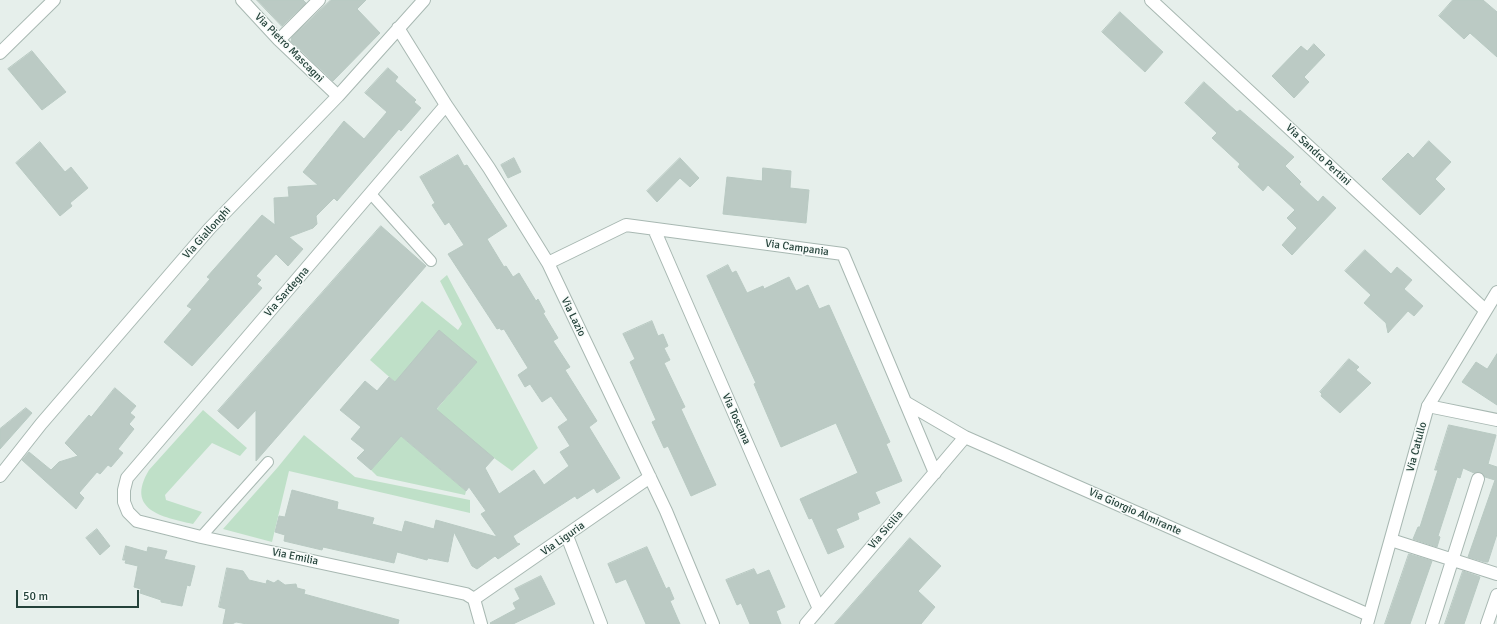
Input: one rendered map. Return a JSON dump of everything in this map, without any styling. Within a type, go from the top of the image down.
[{"type":"street","points":[[0,53],[54,0]]},
{"type":"street","name":"Via Pietro Mascagni","points":[[242,0],[278,40],[338,96]]},
{"type":"street","points":[[278,40],[319,0]]},
{"type":"street","name":"Via Giallonghi","points":[[0,476],[41,424],[210,228],[338,96],[424,0]]},
{"type":"street","name":"Via Sandro Pertini","points":[[1151,0],[1485,310]]},
{"type":"street","name":"Via Lazio","points":[[398,28],[446,106],[489,168],[548,263],[666,511],[713,624]]},
{"type":"street","name":"Via Sardegna","points":[[127,478],[446,106]]},
{"type":"street","name":"Via Campania","points":[[548,263],[626,225],[844,254],[935,473]]},
{"type":"street","name":"Via Toscana","points":[[654,229],[819,609]]},
{"type":"street","name":"Via Catullo","points":[[1368,620],[1428,406],[1497,292]]},
{"type":"street","name":"Via Giorgio Almirante","points":[[905,402],[965,436],[1368,620]]},
{"type":"street","points":[[1428,406],[1497,420]]},
{"type":"street","name":"Via Sicilia","points":[[806,624],[965,436]]},
{"type":"street","name":"Via Liguria","points":[[474,600],[650,477]]},
{"type":"street","name":"Via Emilia","points":[[127,478],[124,490],[124,502],[128,512],[137,521],[201,537],[466,594],[474,600]]},
{"type":"street","points":[[1432,624],[1478,479]]},
{"type":"street","points":[[567,536],[602,624]]},
{"type":"street","points":[[1391,540],[1497,574]]},
{"type":"street","points":[[1487,624],[1497,595]]},
{"type":"street","points":[[474,600],[481,624]]},
{"type":"lane","points":[[371,194],[432,261]]},
{"type":"lane","points":[[201,537],[268,462]]},
{"type":"green space","points":[[447,275],[538,448],[512,471],[494,458],[426,422],[476,362],[395,382],[370,360],[422,301],[458,330],[462,324],[440,281]]},
{"type":"green space","points":[[203,410],[247,448],[240,456],[212,443],[165,495],[166,500],[202,512],[193,524],[170,518],[150,509],[144,503],[141,494],[143,484],[149,470]]},
{"type":"green space","points":[[304,435],[355,477],[470,500],[470,513],[289,471],[272,542],[223,529]]},
{"type":"green space","points":[[400,435],[466,491],[465,495],[377,476],[371,470]]},
{"type":"building","points":[[257,0],[303,0],[306,3],[282,26]]},
{"type":"building","points":[[331,0],[366,0],[357,9],[380,33],[333,81],[291,41],[292,37]]},
{"type":"building","points":[[1453,0],[1483,0],[1497,12],[1497,57],[1470,33],[1464,39],[1439,16]]},
{"type":"building","points":[[1120,12],[1163,52],[1145,72],[1102,32]]},
{"type":"building","points":[[1314,44],[1325,55],[1304,77],[1309,82],[1294,98],[1272,76],[1301,46],[1307,51]]},
{"type":"building","points":[[32,51],[66,92],[42,110],[8,69]]},
{"type":"building","points":[[388,68],[398,77],[395,81],[416,100],[414,102],[421,108],[401,131],[399,129],[337,201],[334,198],[316,216],[317,224],[313,228],[289,237],[303,249],[288,266],[276,254],[256,276],[261,280],[257,284],[262,288],[192,366],[164,342],[192,309],[187,306],[210,279],[207,277],[262,215],[275,225],[274,198],[289,197],[288,187],[318,185],[303,172],[344,121],[364,139],[387,112],[365,93]]},
{"type":"building","points":[[1204,82],[1237,112],[1240,110],[1294,157],[1285,166],[1301,182],[1299,184],[1318,202],[1323,196],[1336,208],[1292,255],[1282,245],[1297,228],[1287,218],[1295,210],[1268,185],[1263,191],[1238,167],[1240,164],[1212,138],[1217,133],[1185,103]]},
{"type":"building","points":[[1429,141],[1451,162],[1435,179],[1445,189],[1420,215],[1382,179],[1408,153],[1413,158]]},
{"type":"building","points":[[40,142],[65,172],[71,167],[88,188],[70,203],[72,206],[60,216],[16,163]]},
{"type":"building","points":[[458,155],[464,166],[467,165],[507,226],[487,239],[504,267],[506,266],[513,277],[519,273],[536,301],[538,299],[545,312],[543,313],[558,338],[553,341],[570,367],[565,370],[597,421],[589,427],[620,478],[597,493],[594,488],[577,499],[575,496],[513,536],[517,543],[520,544],[498,559],[495,556],[477,569],[472,566],[454,532],[448,562],[428,558],[427,560],[397,552],[394,563],[323,547],[322,550],[284,541],[285,535],[275,532],[279,516],[285,517],[292,490],[338,502],[337,509],[374,518],[372,524],[402,532],[405,521],[434,529],[436,520],[497,537],[481,514],[486,511],[469,487],[466,491],[401,436],[371,470],[357,458],[365,450],[351,439],[361,427],[340,410],[365,381],[377,391],[389,377],[395,382],[439,330],[477,362],[436,409],[494,458],[485,468],[499,494],[534,470],[544,485],[569,466],[560,452],[570,446],[558,427],[568,420],[551,396],[542,402],[530,384],[525,387],[518,375],[528,368],[504,329],[497,329],[448,254],[464,245],[449,222],[445,225],[432,205],[435,203],[420,177]]},
{"type":"building","points":[[514,158],[521,172],[508,178],[501,165]]},
{"type":"building","points":[[680,158],[699,178],[690,187],[680,178],[657,202],[647,191]]},
{"type":"building","points":[[763,168],[791,171],[790,188],[809,190],[806,223],[723,214],[727,177],[762,181]]},
{"type":"building","points":[[381,226],[426,266],[256,461],[256,410],[238,429],[218,411]]},
{"type":"building","points":[[1365,250],[1391,274],[1397,267],[1412,280],[1404,289],[1423,306],[1414,316],[1408,311],[1388,333],[1386,323],[1364,303],[1371,295],[1345,271]]},
{"type":"building","points":[[728,265],[732,273],[736,271],[747,293],[763,286],[764,289],[789,277],[796,291],[808,285],[819,309],[829,305],[890,442],[886,444],[902,481],[875,492],[880,503],[857,513],[859,519],[836,529],[844,547],[828,554],[812,518],[809,519],[800,499],[858,473],[836,423],[781,447],[754,384],[756,383],[707,276]]},
{"type":"building","points":[[652,321],[658,336],[663,334],[668,346],[664,348],[670,360],[664,363],[685,407],[681,409],[716,485],[691,496],[668,446],[664,448],[652,422],[656,420],[630,362],[635,359],[623,334]]},
{"type":"building","points":[[1497,354],[1497,405],[1462,382],[1476,362],[1487,369]]},
{"type":"building","points":[[1349,359],[1359,367],[1356,370],[1371,383],[1340,413],[1321,396],[1322,394],[1320,392]]},
{"type":"building","points":[[115,388],[136,406],[130,413],[135,417],[129,424],[134,429],[118,449],[123,453],[111,467],[108,465],[100,474],[97,472],[79,493],[84,498],[76,509],[22,460],[29,452],[51,470],[59,462],[78,456],[65,443],[89,415],[91,417]]},
{"type":"building","points":[[26,408],[32,413],[0,449],[0,429]]},
{"type":"building","points":[[1449,425],[1496,435],[1488,464],[1497,467],[1497,534],[1488,562],[1468,557],[1495,480],[1485,477],[1480,472],[1474,473],[1463,468],[1460,478],[1457,477],[1438,536],[1440,537],[1437,547],[1413,539],[1418,527],[1420,527],[1438,470],[1435,470]]},
{"type":"building","points":[[97,529],[110,546],[100,555],[86,538]]},
{"type":"building","points":[[910,538],[941,566],[918,591],[935,607],[921,624],[835,624]]},
{"type":"building","points":[[126,546],[147,552],[148,547],[167,551],[164,559],[195,566],[190,586],[187,585],[182,606],[161,602],[161,600],[140,593],[141,589],[134,587],[138,566],[125,563],[126,560],[123,560]]},
{"type":"building","points":[[647,547],[666,589],[669,587],[674,599],[670,601],[680,624],[646,624],[626,579],[616,583],[608,564]]},
{"type":"building","points":[[1409,554],[1432,561],[1410,624],[1385,624]]},
{"type":"building","points":[[227,568],[243,571],[249,580],[266,584],[267,580],[274,583],[278,580],[285,585],[296,584],[297,588],[305,590],[304,594],[399,620],[398,624],[247,624],[236,622],[232,624],[223,624],[226,609],[219,607]]},
{"type":"building","points":[[754,569],[757,575],[769,570],[785,607],[776,611],[781,624],[750,624],[741,603],[737,605],[726,580]]},
{"type":"building","points":[[1463,571],[1480,577],[1464,624],[1445,624]]},
{"type":"building","points":[[541,576],[555,604],[513,624],[490,623],[516,609],[513,603],[520,599],[515,589]]}]
